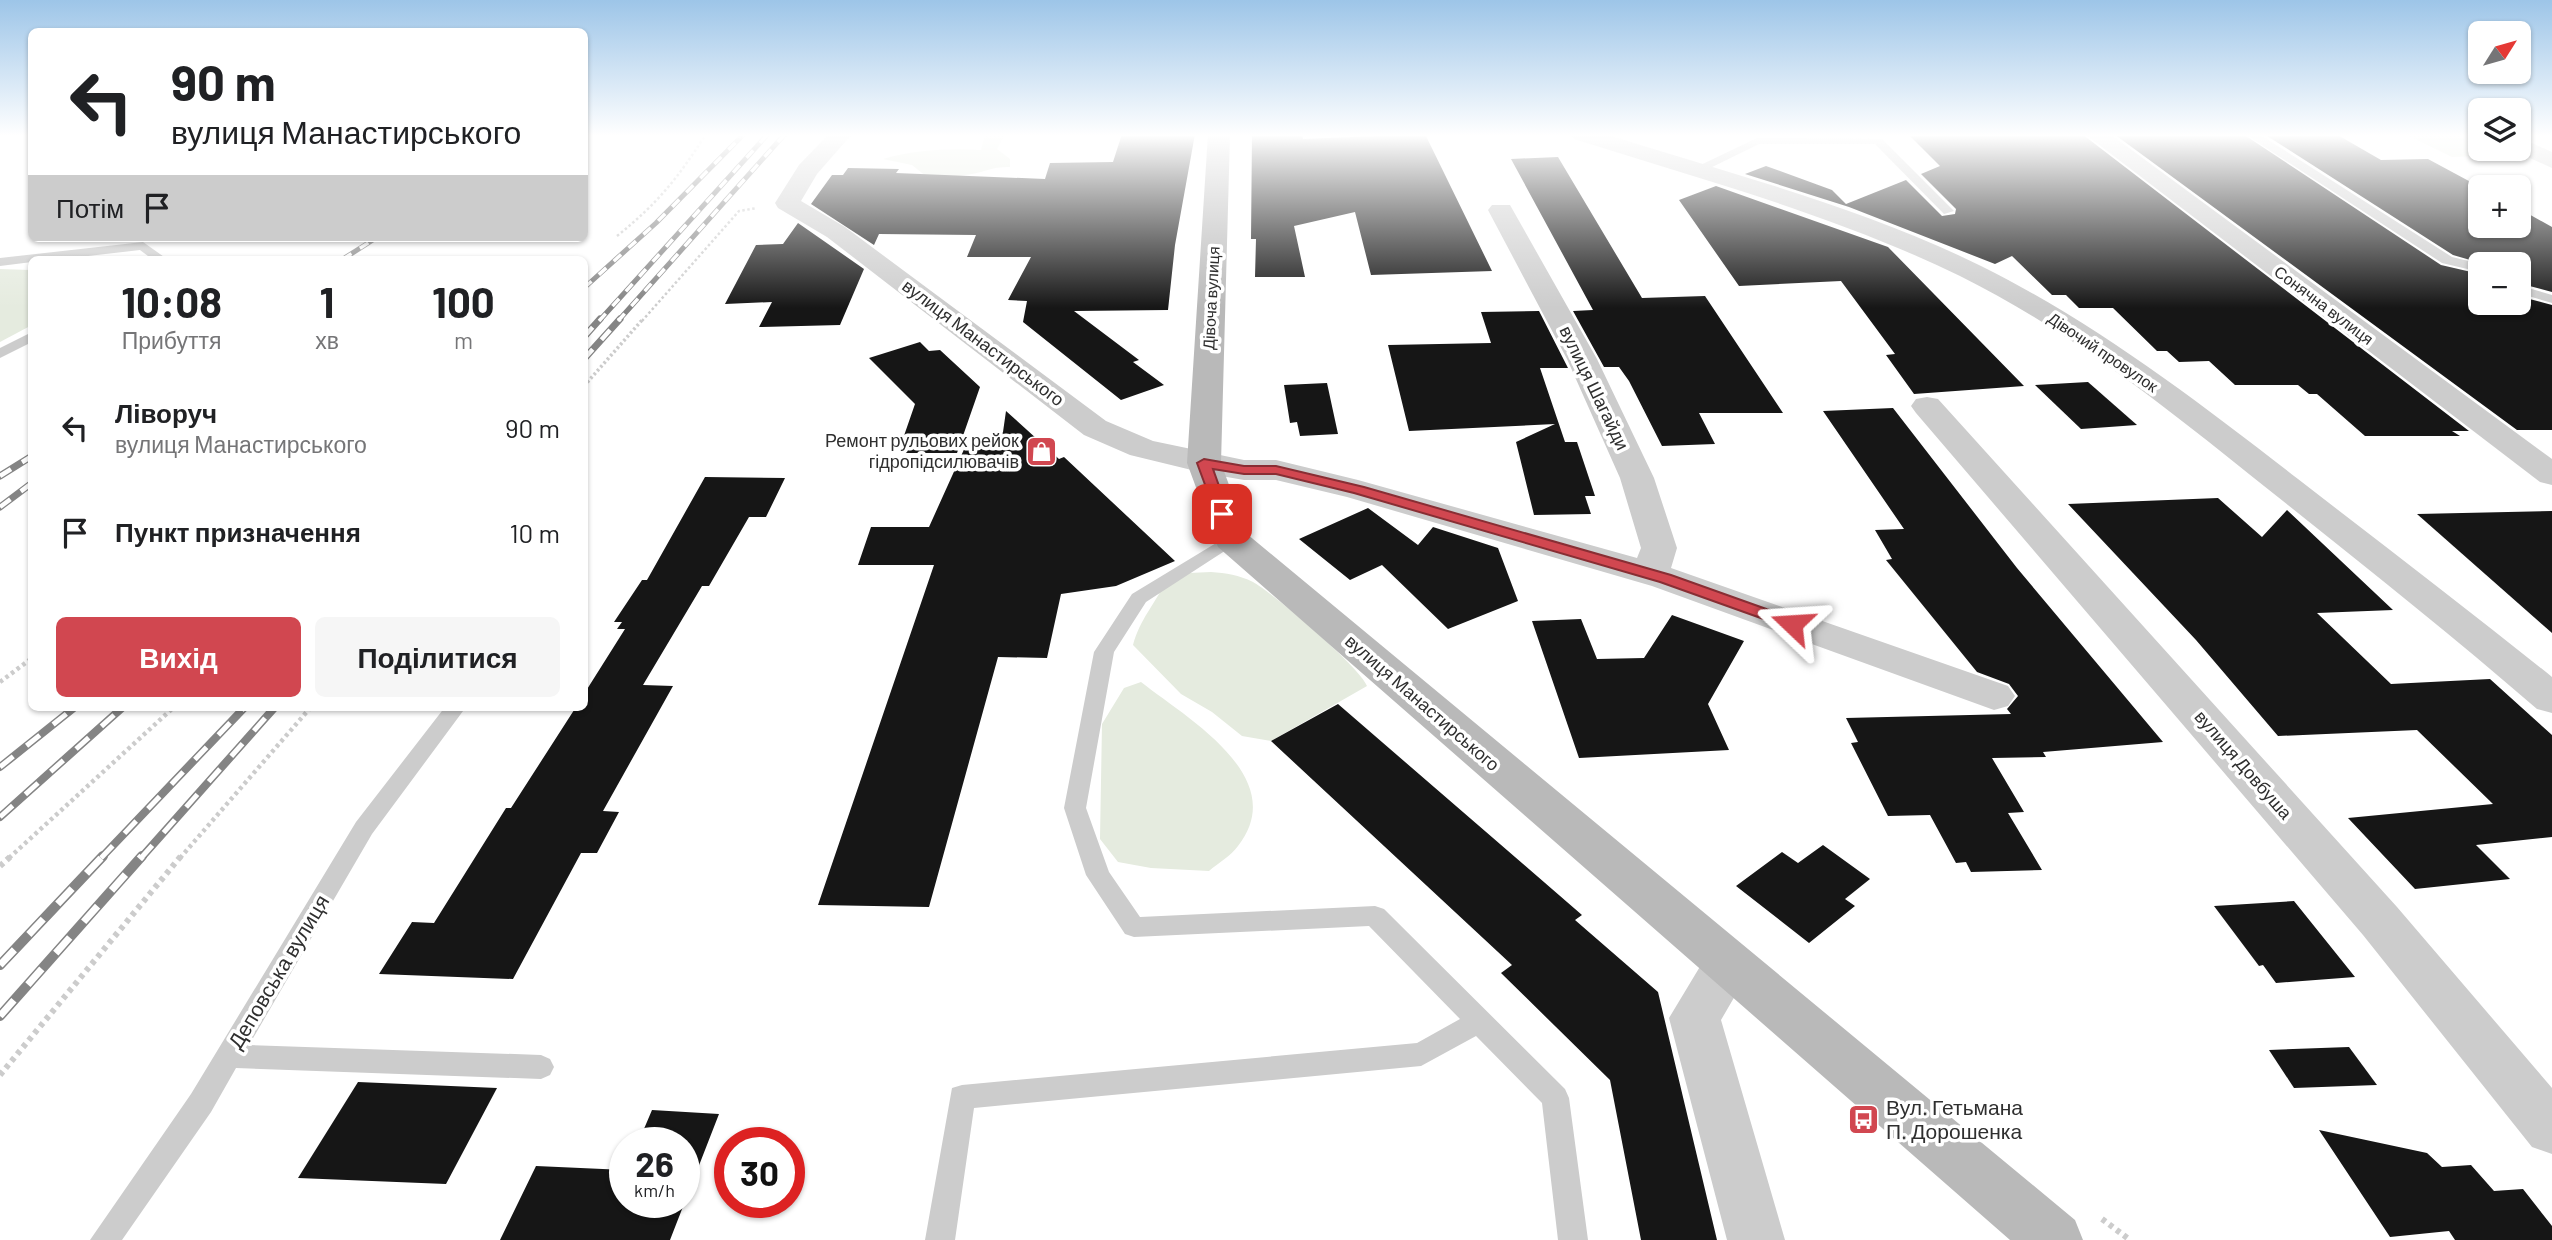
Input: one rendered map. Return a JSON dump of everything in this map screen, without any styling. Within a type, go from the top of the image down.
[{"type":"main road","name":"Дівоча вулиця","points":[[1204,463],[1216,192]]},
{"type":"main road","name":"вулиця Манастирського","points":[[1204,463],[1231,539],[2054,1240]]},
{"type":"street","points":[[787,202],[793,192]]},
{"type":"street","name":"Дівочий провулок","points":[[1761,192],[1842,219],[1969,270],[2103,348],[2309,504],[2552,698]]},
{"type":"street","name":"Сонячна вулиця","points":[[2173,192],[2552,475]]},
{"type":"street","name":"вулиця Манастирського","points":[[787,202],[836,232],[1095,428],[1142,448],[1204,463]]},
{"type":"street","name":"вулиця Шагайди","points":[[1501,210],[1582,359],[1637,478],[1659,548],[1650,574]]},
{"type":"street","name":"вулиця Довбуша","points":[[1927,406],[2380,921],[2552,1129]]},
{"type":"street","points":[[1204,463],[1244,470],[1276,470],[1359,490],[1650,574],[1994,696]]},
{"type":"street","points":[[1728,965],[1695,1018],[1756,1240]]},
{"type":"lane","points":[[1929,192],[1948,211]]},
{"type":"lane","points":[[2341,192],[2447,260],[2468,265]]},
{"type":"lane","points":[[54,256],[143,246],[156,256]]},
{"type":"lane","points":[[0,262],[28,259]]},
{"type":"lane","points":[[2531,293],[2552,299]]},
{"type":"lane","points":[[0,354],[28,337]]},
{"type":"lane","points":[[1231,539],[1139,598],[1104,652],[1075,808],[1098,876],[1134,927],[1375,916],[1555,1098],[1573,1240]]},
{"type":"lane","name":"Деповська вулиця","points":[[105,1240],[201,1103],[364,828],[453,711]]},
{"type":"lane","points":[[940,1240],[962,1097],[1421,1054],[1479,1021]]},
{"type":"lane","points":[[229,1056],[541,1067]]},
{"type":"path","points":[[617,236],[666,192]]},
{"type":"path","points":[[588,381],[739,211],[787,202]]},
{"type":"path","points":[[679,265],[688,267]]},
{"type":"path","points":[[0,682],[28,661]]},
{"type":"path","points":[[0,866],[170,711]]},
{"type":"path","points":[[0,1075],[152,890],[308,711]]},
{"type":"path","points":[[2092,1211],[2130,1240]]},
{"type":"shaded area","points":[[0,269],[28,270],[28,327],[0,342]]},
{"type":"shaded area","points":[[1211,572],[1243,578],[1263,589],[1334,648],[1367,686],[1271,741],[1242,736],[1212,712],[1181,694],[1133,645],[1144,619],[1166,581],[1189,573]]},
{"type":"shaded area","points":[[1141,682],[1205,731],[1226,751],[1243,773],[1252,796],[1251,821],[1238,846],[1209,871],[1151,868],[1118,862],[1100,839],[1102,724],[1124,688]]},
{"type":"building","points":[[820,192],[1185,192],[1168,310],[1074,311],[1139,360],[1133,362],[1164,385],[1121,400],[1023,322],[1027,301],[1008,300],[1031,257],[967,257],[976,235],[879,234],[874,245],[811,204]]},
{"type":"building","points":[[1251,192],[1453,192],[1492,271],[1371,275],[1355,212],[1294,226],[1305,277],[1255,277],[1256,239],[1251,239]]},
{"type":"building","points":[[1529,192],[1579,192],[1642,298],[1705,296],[1783,413],[1699,413],[1715,444],[1662,446],[1629,381],[1619,367],[1604,367],[1573,311],[1593,310]]},
{"type":"building","points":[[1700,192],[1733,192],[1888,247],[2024,386],[1914,394],[1886,355],[1895,354],[1841,281],[1739,286],[1679,200]]},
{"type":"building","points":[[1801,192],[1834,192],[1846,204],[1876,192],[1918,192],[1942,216],[1955,214],[1956,209],[1939,192],[2157,192],[2469,431],[2452,431],[2460,436],[2365,436],[2317,394],[2309,394],[2298,385],[2235,385],[2209,361],[2179,362],[2167,351],[2157,351],[2113,308],[2079,308],[2066,295],[2052,295],[2012,256],[1995,264],[1849,207]]},
{"type":"building","points":[[2193,192],[2330,192],[2441,265],[2468,271],[2468,315],[2531,315],[2531,299],[2552,305],[2552,430],[2517,430]]},
{"type":"building","points":[[2354,192],[2468,192],[2468,238],[2531,238],[2531,215],[2552,227],[2552,292],[2531,286],[2531,252],[2468,252],[2468,259],[2453,255]]},
{"type":"building","points":[[798,223],[864,269],[840,325],[759,327],[772,302],[725,304],[756,245],[783,244]]},
{"type":"building","points":[[1539,311],[1568,368],[1540,368],[1565,442],[1577,442],[1595,496],[1585,496],[1591,514],[1534,515],[1516,442],[1555,424],[1409,431],[1388,345],[1491,343],[1481,312]]},
{"type":"building","points":[[920,342],[929,351],[940,350],[980,387],[957,453],[898,453],[915,404],[869,358]]},
{"type":"building","points":[[2088,382],[2137,425],[2081,429],[2035,385]]},
{"type":"building","points":[[1327,383],[1338,434],[1300,436],[1297,422],[1290,423],[1284,385]]},
{"type":"building","points":[[1893,408],[2017,568],[2163,742],[2043,752],[2046,757],[1992,758],[2024,812],[2008,813],[2042,870],[1971,872],[1966,862],[1956,863],[1930,815],[1888,816],[1851,743],[1858,742],[1846,718],[2011,714],[2007,709],[2018,696],[2009,684],[1977,672],[1886,560],[1892,559],[1875,530],[1904,529],[1823,411]]},
{"type":"building","points":[[1006,411],[1059,459],[1064,457],[1175,561],[1116,586],[1061,594],[1047,658],[998,657],[929,907],[818,905],[934,565],[858,565],[871,527],[929,527],[966,445],[1003,432]]},
{"type":"building","points":[[705,477],[785,478],[766,517],[749,517],[709,586],[702,586],[643,685],[673,686],[603,811],[619,812],[597,853],[581,853],[513,979],[379,974],[412,922],[434,923],[506,808],[511,808],[573,711],[588,711],[588,688],[625,629],[617,629],[622,622],[614,622],[642,580],[647,580]]},
{"type":"building","points":[[2218,498],[2262,537],[2287,510],[2393,610],[2317,613],[2391,684],[2490,679],[2552,735],[2552,837],[2476,845],[2510,879],[2415,889],[2348,818],[2493,804],[2417,730],[2278,736],[2196,640],[2068,504]]},
{"type":"building","points":[[1368,508],[1418,545],[1433,527],[1498,548],[1518,601],[1448,629],[1382,565],[1350,580],[1299,539]]},
{"type":"building","points":[[2552,511],[2552,633],[2417,514]]},
{"type":"building","points":[[1672,615],[1744,641],[1708,704],[1729,750],[1579,758],[1532,621],[1581,619],[1597,659],[1644,658]]},
{"type":"building","points":[[1338,704],[1582,915],[1575,920],[1658,992],[1717,1240],[1641,1240],[1610,1080],[1501,973],[1512,965],[1271,741]]},
{"type":"building","points":[[1823,845],[1870,879],[1845,899],[1855,906],[1809,943],[1736,886],[1782,852],[1798,863]]},
{"type":"building","points":[[2294,901],[2355,977],[2276,983],[2263,965],[2259,966],[2214,906]]},
{"type":"building","points":[[2349,1047],[2377,1085],[2294,1088],[2269,1050]]},
{"type":"building","points":[[358,1082],[497,1088],[446,1184],[298,1178]]},
{"type":"building","points":[[652,1110],[719,1114],[700,1163],[700,1127],[645,1127]]},
{"type":"building","points":[[2319,1130],[2427,1153],[2442,1167],[2471,1165],[2494,1191],[2523,1189],[2552,1226],[2552,1240],[2455,1240],[2449,1231],[2390,1237]]},
{"type":"building","points":[[536,1166],[609,1169],[609,1218],[679,1218],[670,1240],[500,1240]]},
{"type":"railway","points":[[588,284],[687,192]]},
{"type":"railway","points":[[599,321],[716,192]]},
{"type":"railway","points":[[618,321],[733,192]]},
{"type":"railway","points":[[348,256],[370,242]]},
{"type":"railway","points":[[588,332],[600,319]]},
{"type":"railway","points":[[588,355],[620,319]]},
{"type":"railway","points":[[0,476],[28,458]]},
{"type":"railway","points":[[0,507],[28,486]]},
{"type":"railway","points":[[0,767],[70,711]]},
{"type":"railway","points":[[0,817],[119,711]]},
{"type":"railway","points":[[101,858],[241,711]]},
{"type":"railway","points":[[141,858],[271,711]]},
{"type":"railway","points":[[0,965],[103,856]]},
{"type":"railway","points":[[0,1016],[142,856]]},
{"type":"place","name":"Ремонт рульових рейок гідропідсилювачів","points":[[1042,451]]},
{"type":"place","name":"Вул. Гетьмана П. Дорошенка","points":[[1863,1120]]},
{"type":"route","points":[[1222,514],[1204,463],[1244,470],[1276,470],[1359,490],[1665,578],[1792,624]]}]
